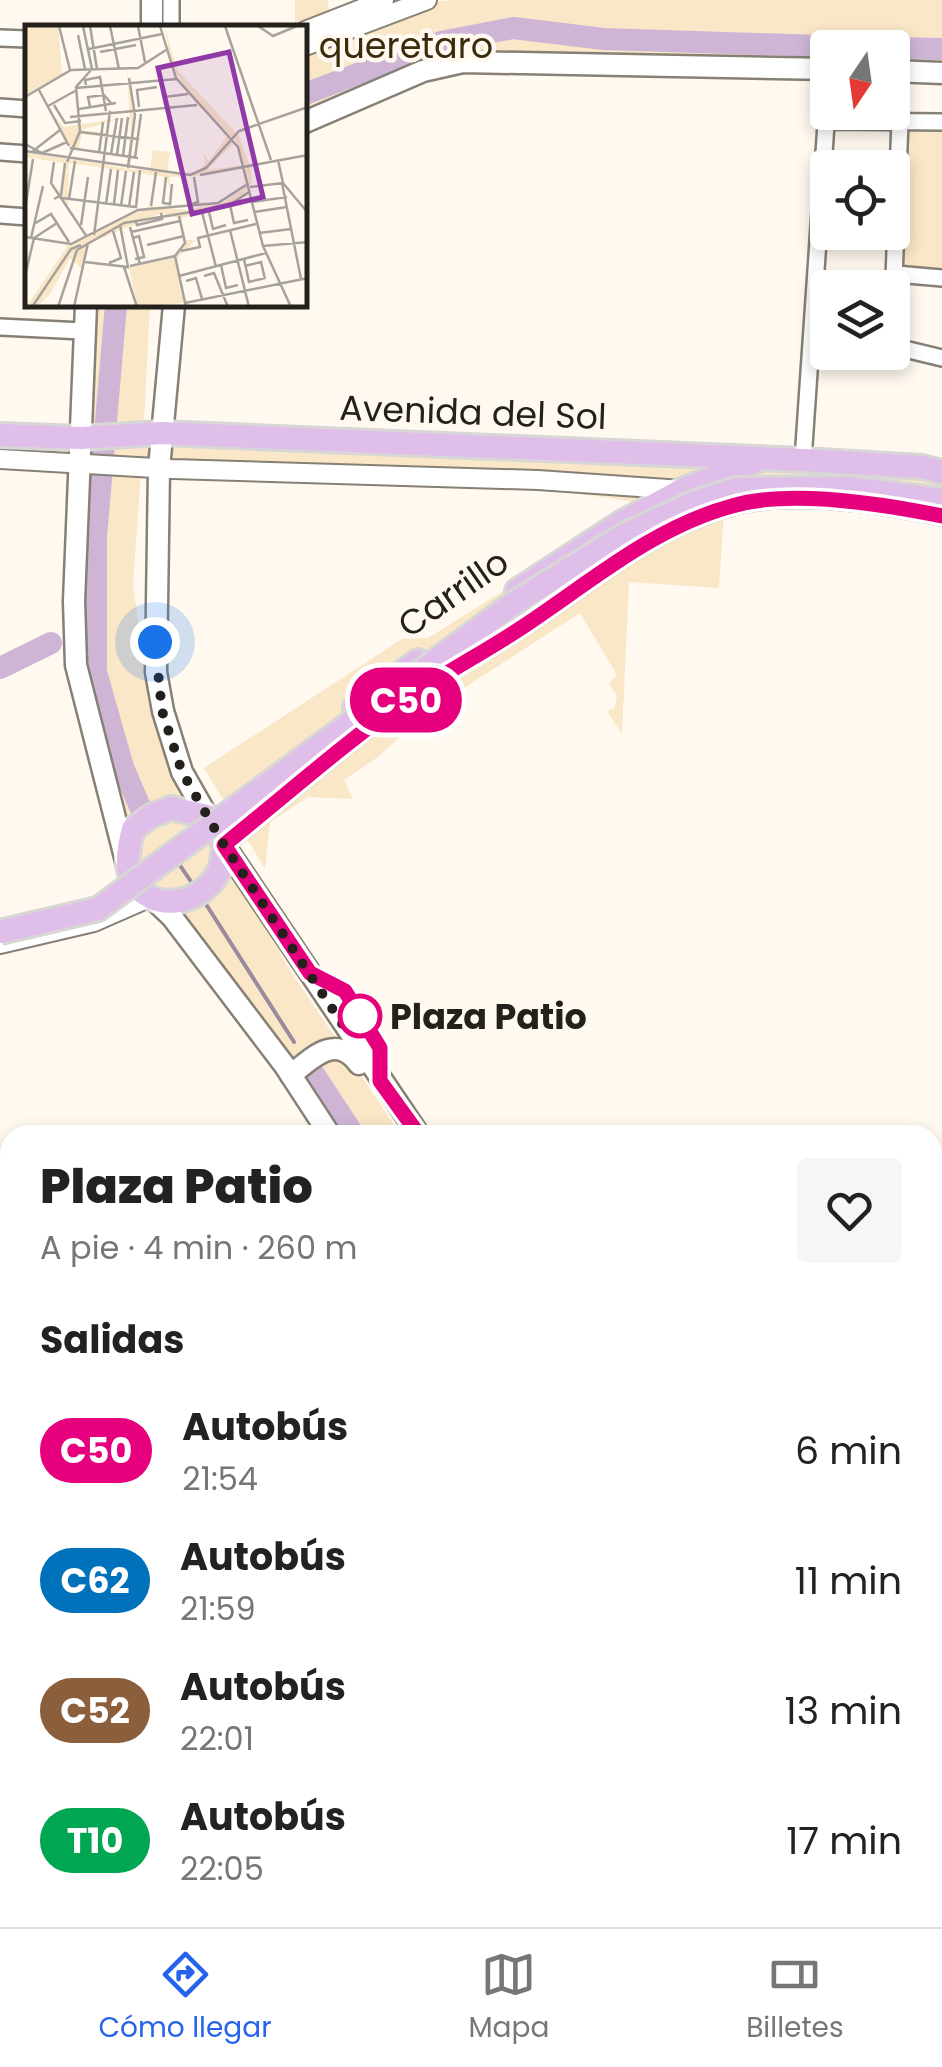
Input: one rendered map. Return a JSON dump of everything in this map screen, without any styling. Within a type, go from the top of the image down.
[{"type":"main road","points":[[308,121],[423,72],[463,62],[810,69]]},
{"type":"main road","points":[[910,71],[942,72]]},
{"type":"main road","points":[[86,308],[83,331],[92,437],[79,463],[76,666],[129,873],[172,917],[294,1073],[324,1125]]},
{"type":"main road","points":[[174,308],[162,432],[150,467],[156,672],[162,711],[182,772],[224,845],[411,1125]]},
{"type":"main road","name":"Avenida del Sol","points":[[0,434],[92,437],[162,432],[803,460],[942,472]]},
{"type":"main road","name":"Carrillo","points":[[208,816],[548,567],[682,490],[758,460]]},
{"type":"main road","points":[[0,932],[98,908],[514,603],[626,534],[737,488],[848,488],[942,500]]},
{"type":"main road","points":[[129,873],[132,829],[150,816],[171,808],[208,816]]},
{"type":"main road","points":[[150,896],[174,904],[198,896],[220,870],[224,845]]},
{"type":"main road","points":[[0,922],[90,901],[129,873]]},
{"type":"main road","points":[[294,1073],[323,1052],[341,1048],[350,1052],[384,1102],[401,1109]]},
{"type":"street","points":[[308,31],[384,0]]},
{"type":"street","points":[[308,45],[427,0]]},
{"type":"street","points":[[0,38],[25,39]]},
{"type":"street","points":[[0,107],[25,109]]},
{"type":"street","points":[[910,121],[942,122]]},
{"type":"street","points":[[803,460],[826,130]]},
{"type":"street","points":[[896,270],[900,130]]},
{"type":"street","points":[[0,152],[25,154]]},
{"type":"street","points":[[0,216],[25,217]]},
{"type":"street","points":[[910,275],[942,278]]},
{"type":"street","points":[[0,327],[83,331]]},
{"type":"street","points":[[910,350],[942,358]]},
{"type":"street","name":"Avenida del Sol","points":[[0,459],[538,480],[682,490]]},
{"type":"street","points":[[224,845],[414,694],[529,623],[621,556],[691,521],[732,505],[769,499],[902,508],[942,516]]},
{"type":"street","points":[[0,944],[94,922],[150,896]]},
{"type":"green space","name":"queretaro","points":[[295,0],[328,0],[329,23],[392,0],[418,0],[417,4],[451,0],[942,0],[942,66],[910,66],[910,30],[810,30],[810,65],[629,64],[494,51],[308,122],[308,25],[295,25]]},
{"type":"green space","points":[[910,121],[942,122],[942,278],[896,270],[897,250],[910,250],[910,150],[899,150],[900,130],[910,130]]},
{"type":"green space","points":[[85,308],[150,308],[143,442],[764,460],[942,481],[942,508],[826,501],[724,512],[719,588],[629,582],[622,734],[607,711],[614,709],[617,696],[609,683],[617,675],[580,613],[427,712],[378,757],[344,780],[353,799],[308,797],[270,822],[265,869],[204,768],[402,639],[428,638],[644,503],[415,471],[142,459],[133,584],[149,706],[178,782],[290,970],[394,1125],[322,1125],[121,846],[74,691],[74,455],[0,451],[0,441],[74,442]]},
{"type":"waterway","points":[[308,93],[441,42],[513,28],[604,39],[810,46]]},
{"type":"waterway","points":[[910,48],[942,49]]},
{"type":"waterway","points":[[116,308],[96,537],[96,672],[123,767],[146,821]]},
{"type":"waterway","points":[[0,668],[51,643]]},
{"type":"waterway","points":[[177,861],[194,886]]},
{"type":"waterway","points":[[202,898],[294,1042]]},
{"type":"waterway","points":[[312,1071],[347,1125]]},
{"type":"bus line","name":"C50","points":[[412,1125],[380,1081],[380,1048],[345,991],[310,973],[224,845],[414,694],[529,623],[621,556],[691,521],[732,505],[769,499],[902,508],[942,516]]},
{"type":"place","name":"Plaza Patio","points":[[360,1016]]},
{"type":"route","points":[[155,642],[162,711],[182,772],[224,845],[349,1034],[360,1016]]}]
